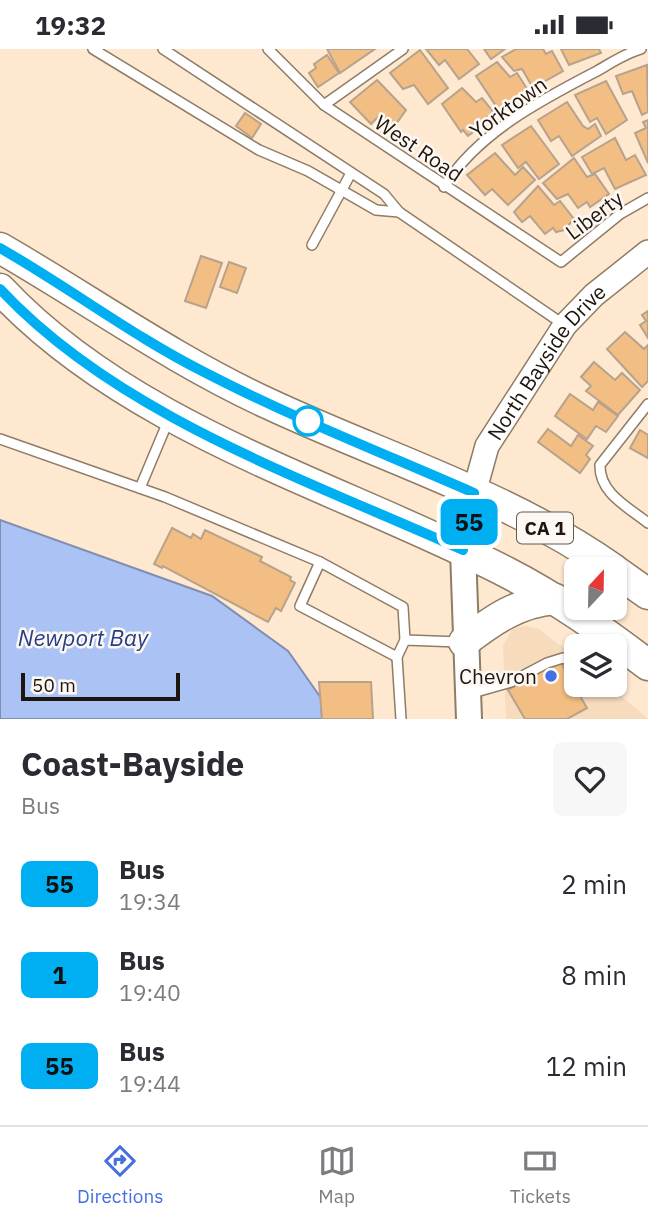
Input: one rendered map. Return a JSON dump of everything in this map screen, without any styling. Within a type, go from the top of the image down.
[{"type":"highway","name":"CA 1","points":[[0,249],[138,335],[204,372],[268,404],[528,518],[594,557]]},
{"type":"highway","name":"CA 1","points":[[0,289],[24,316],[76,356],[171,415],[263,461],[463,550],[555,599],[629,656]]},
{"type":"highway","name":"CA 1","points":[[627,579],[648,594]]},
{"type":"highway","points":[[464,642],[494,619],[521,605],[555,599]]},
{"type":"main road","points":[[469,719],[464,642],[463,550],[474,493]]},
{"type":"street","name":"North Bayside Drive","points":[[474,493],[487,446],[565,325],[594,295],[648,253]]},
{"type":"lane","points":[[93,49],[259,151],[308,171],[376,210],[399,212]]},
{"type":"lane","points":[[163,49],[384,194],[399,212],[565,325]]},
{"type":"lane","name":"West Road","points":[[268,49],[324,104],[561,263]]},
{"type":"lane","points":[[324,104],[403,49]]},
{"type":"lane","name":"Yorktown","points":[[444,187],[451,176],[488,140],[536,104],[641,49]]},
{"type":"lane","points":[[312,245],[351,173]]},
{"type":"lane","name":"Liberty","points":[[561,263],[620,214],[648,198]]},
{"type":"lane","points":[[648,404],[600,465],[599,478],[605,488],[648,523]]},
{"type":"lane","points":[[140,488],[171,415]]},
{"type":"lane","points":[[0,439],[140,488],[320,562],[402,607],[405,640],[397,657],[401,719]]},
{"type":"lane","points":[[320,562],[300,606],[397,657]]},
{"type":"lane","points":[[405,640],[464,642]]},
{"type":"lane","points":[[468,694],[511,682],[547,663],[564,658]]},
{"type":"shaded area","points":[[526,626],[539,629],[564,649],[564,697],[623,697],[648,719],[506,719],[503,646],[512,629]]},
{"type":"water","name":"Newport Bay","points":[[0,520],[212,596],[288,651],[321,698],[322,719],[0,719]]},
{"type":"building","points":[[327,49],[375,49],[340,73]]},
{"type":"building","points":[[426,49],[467,49],[479,64],[459,79],[445,60],[439,65]]},
{"type":"building","points":[[484,49],[505,49],[491,59]]},
{"type":"building","points":[[516,49],[543,49],[546,54],[552,51],[563,71],[533,88],[522,69],[514,71],[502,57]]},
{"type":"building","points":[[561,49],[599,49],[601,53],[569,65]]},
{"type":"building","points":[[420,50],[448,88],[428,104],[414,85],[403,89],[390,73]]},
{"type":"building","points":[[327,55],[339,73],[318,87],[309,73],[316,68],[314,64]]},
{"type":"building","points":[[497,62],[510,77],[517,73],[529,92],[500,112],[476,76]]},
{"type":"building","points":[[647,65],[648,112],[642,115],[632,91],[623,94],[616,76]]},
{"type":"building","points":[[377,80],[406,110],[391,131],[378,117],[371,124],[350,102]]},
{"type":"building","points":[[606,81],[627,120],[606,134],[597,118],[590,122],[575,95]]},
{"type":"building","points":[[462,88],[476,102],[482,98],[496,115],[468,136],[463,130],[461,132],[442,104]]},
{"type":"building","points":[[567,102],[583,126],[588,129],[595,124],[601,136],[572,156],[559,136],[551,141],[538,120]]},
{"type":"building","points":[[245,113],[261,124],[252,138],[236,126]]},
{"type":"building","points":[[648,120],[648,163],[635,133],[646,128],[643,122]]},
{"type":"building","points":[[531,126],[559,164],[539,179],[526,162],[518,168],[502,145]]},
{"type":"building","points":[[615,138],[626,160],[635,155],[646,175],[615,189],[604,168],[592,174],[582,157]]},
{"type":"building","points":[[495,153],[515,175],[523,167],[535,180],[508,205],[492,189],[485,195],[467,175]]},
{"type":"building","points":[[574,158],[587,177],[595,174],[609,194],[590,207],[587,202],[578,208],[568,194],[557,199],[543,183]]},
{"type":"building","points":[[538,186],[554,205],[560,201],[574,219],[564,230],[556,232],[553,228],[545,234],[530,216],[522,222],[514,212]]},
{"type":"building","points":[[201,256],[222,263],[206,308],[185,301]]},
{"type":"building","points":[[229,262],[246,268],[237,293],[220,287]]},
{"type":"building","points":[[648,311],[648,338],[640,325],[646,321],[642,315]]},
{"type":"building","points":[[625,332],[644,349],[648,345],[648,381],[642,387],[607,349]]},
{"type":"building","points":[[594,362],[615,380],[622,373],[640,390],[618,415],[586,391],[591,386],[581,377]]},
{"type":"building","points":[[570,394],[593,410],[598,402],[618,416],[606,432],[596,426],[587,439],[555,416]]},
{"type":"building","points":[[548,429],[571,446],[578,435],[593,446],[586,455],[590,459],[580,473],[538,442]]},
{"type":"building","points":[[640,430],[648,435],[648,458],[630,448]]},
{"type":"building","points":[[172,528],[191,538],[193,534],[201,539],[205,530],[262,557],[260,561],[291,577],[290,580],[295,583],[281,611],[276,608],[268,622],[163,566],[162,568],[154,564]]},
{"type":"building","name":"Chevron","points":[[560,661],[564,668],[564,697],[581,697],[587,708],[567,719],[525,719],[508,690]]},
{"type":"building","points":[[319,682],[371,682],[373,719],[322,719]]},
{"type":"bus line","name":"55","points":[[0,248],[138,335],[204,372],[268,404],[474,493],[463,550],[263,461],[171,415],[76,356],[24,316],[0,289]]},
{"type":"place","name":"Chevron","points":[[551,676]]}]
